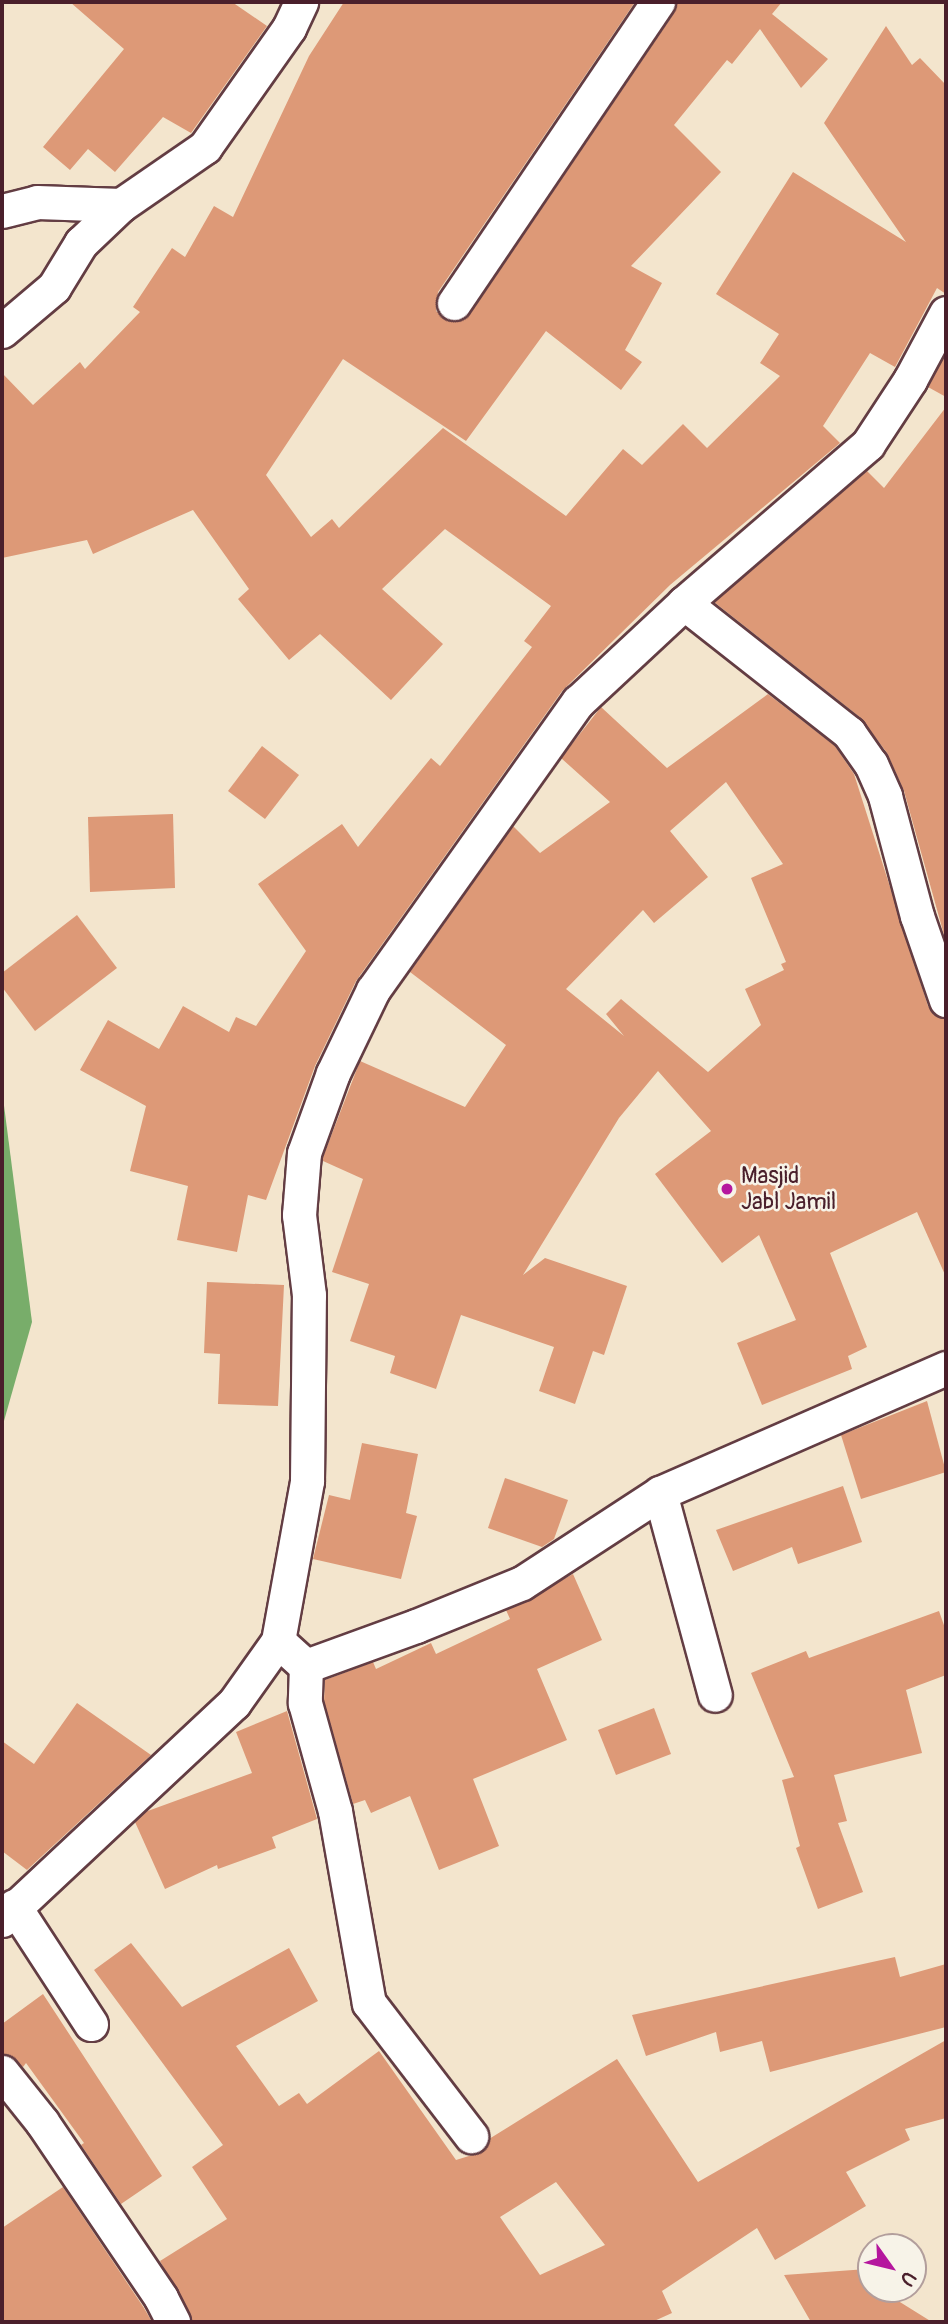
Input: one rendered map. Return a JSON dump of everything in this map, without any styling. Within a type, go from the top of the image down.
[{"type":"street","points":[[2,331],[54,287],[81,243],[121,205],[205,146],[289,28],[301,2]]},
{"type":"street","points":[[454,303],[658,2]]},
{"type":"street","points":[[2,211],[37,202],[121,205]]},
{"type":"street","points":[[91,2024],[8,1913],[234,1703],[278,1641],[307,1481],[309,1295],[299,1215],[304,1153],[334,1073],[373,990],[578,702],[684,603],[868,444],[910,380],[946,313]]},
{"type":"street","points":[[684,603],[849,733],[871,764],[885,796],[917,916],[946,1000]]},
{"type":"street","points":[[306,1666],[522,1583],[660,1493],[946,1368]]},
{"type":"street","points":[[660,1493],[715,1695]]},
{"type":"street","points":[[278,1641],[306,1666],[305,1703],[335,1811],[369,2003],[471,2136]]},
{"type":"street","points":[[2,2072],[42,2122],[162,2298],[173,2322]]},
{"type":"green space","points":[[2,1090],[32,1322],[2,1428]]},
{"type":"building","points":[[70,2],[232,2],[267,26],[191,133],[163,117],[115,172],[88,149],[70,170],[43,147],[124,49]]},
{"type":"building","points":[[344,2],[635,2],[438,292],[436,311],[452,322],[470,314],[674,13],[677,2],[782,2],[772,14],[828,59],[801,88],[760,29],[732,64],[727,60],[674,125],[721,172],[631,266],[662,283],[625,350],[642,362],[621,390],[546,331],[466,441],[343,359],[266,475],[311,537],[332,519],[339,528],[443,428],[566,516],[623,449],[642,465],[683,424],[707,448],[780,376],[760,363],[779,334],[716,294],[793,172],[906,242],[824,123],[886,26],[912,65],[920,58],[946,85],[946,294],[937,288],[895,367],[870,353],[823,426],[840,443],[670,585],[562,691],[356,981],[315,1066],[266,1200],[248,1195],[237,1252],[177,1240],[188,1186],[130,1171],[146,1106],[80,1070],[108,1020],[159,1049],[183,1006],[229,1032],[236,1017],[256,1026],[306,951],[258,884],[342,824],[358,847],[431,758],[440,766],[532,647],[524,641],[551,606],[445,529],[382,589],[443,644],[391,700],[320,634],[289,660],[238,599],[249,589],[193,510],[93,554],[87,540],[2,558],[2,373],[33,405],[80,362],[85,369],[140,312],[133,307],[172,248],[185,257],[214,206],[233,217],[309,56]]},
{"type":"building","points":[[946,353],[946,397],[928,387]]},
{"type":"building","points":[[946,407],[946,942],[904,791],[887,753],[861,718],[714,602],[867,471],[884,488]]},
{"type":"building","points":[[768,694],[835,746],[854,774],[928,1006],[934,1015],[946,1019],[946,1277],[917,1212],[830,1253],[867,1347],[848,1356],[852,1369],[762,1405],[737,1343],[796,1320],[759,1235],[722,1263],[655,1174],[711,1131],[658,1071],[619,1118],[523,1275],[545,1258],[627,1286],[604,1355],[593,1351],[575,1404],[539,1391],[554,1347],[461,1315],[436,1389],[390,1373],[395,1356],[350,1341],[369,1284],[332,1272],[363,1179],[323,1161],[323,1157],[360,1061],[465,1107],[506,1045],[410,972],[513,826],[540,853],[610,802],[561,758],[601,707],[667,768]],"holes":[[[726,782],[783,864],[751,878],[786,962],[781,964],[784,970],[745,989],[761,1025],[708,1072],[621,999],[606,1014],[624,1036],[566,989],[643,910],[654,923],[708,877],[670,831]]]},
{"type":"building","points":[[262,746],[299,775],[265,819],[228,791]]},
{"type":"building","points":[[173,814],[175,888],[90,892],[88,817]]},
{"type":"building","points":[[77,915],[117,968],[35,1031],[2,987],[2,973]]},
{"type":"building","points":[[207,1282],[284,1285],[278,1406],[218,1404],[220,1354],[204,1353]]},
{"type":"building","points":[[927,1401],[946,1472],[861,1499],[841,1435]]},
{"type":"building","points":[[362,1443],[418,1454],[406,1513],[417,1516],[401,1579],[313,1559],[329,1495],[350,1500]]},
{"type":"building","points":[[505,1478],[568,1500],[554,1539],[542,1547],[488,1528]]},
{"type":"building","points":[[843,1486],[862,1542],[798,1564],[792,1547],[733,1571],[716,1530]]},
{"type":"building","points":[[573,1574],[602,1640],[537,1669],[567,1740],[473,1779],[499,1846],[439,1870],[410,1796],[371,1813],[365,1800],[353,1804],[324,1701],[325,1680],[373,1662],[376,1669],[431,1643],[436,1654],[510,1619],[506,1610]]},
{"type":"building","points":[[939,1611],[946,1631],[946,1675],[906,1690],[922,1753],[834,1775],[847,1821],[838,1823],[863,1892],[818,1909],[796,1848],[800,1846],[782,1780],[794,1777],[751,1673],[806,1651],[809,1658]]},
{"type":"building","points":[[77,1703],[151,1755],[27,1870],[2,1851],[2,1741],[34,1764]]},
{"type":"building","points":[[654,1708],[671,1754],[616,1775],[598,1730]]},
{"type":"building","points":[[287,1711],[317,1819],[272,1837],[276,1848],[218,1869],[217,1865],[165,1889],[135,1822],[145,1812],[252,1773],[236,1732]]},
{"type":"building","points":[[131,1943],[182,2007],[289,1948],[318,2001],[236,2046],[279,2106],[299,2093],[307,2104],[379,2051],[456,2160],[482,2152],[489,2139],[617,2059],[698,2182],[946,2040],[946,2118],[905,2129],[910,2140],[846,2172],[866,2206],[775,2260],[757,2228],[662,2291],[672,2313],[652,2322],[192,2322],[160,2261],[227,2219],[192,2167],[223,2145],[94,1970]],"holes":[[[556,2182],[605,2245],[540,2275],[500,2217]]]},
{"type":"building","points":[[895,1957],[900,1977],[946,1964],[946,2027],[770,2072],[762,2041],[720,2052],[716,2032],[646,2056],[632,2015]]},
{"type":"building","points":[[43,1994],[162,2176],[121,2204],[81,2145],[84,2143],[26,2063],[23,2067],[2,2053],[2,2024]]},
{"type":"building","points":[[63,2187],[152,2322],[2,2322],[2,2228]]},
{"type":"building","points":[[857,2270],[857,2303],[901,2303],[932,2322],[811,2322],[784,2275]]},
{"type":"place","name":"Masjid Jabl Jamil","points":[[727,1189]]}]
